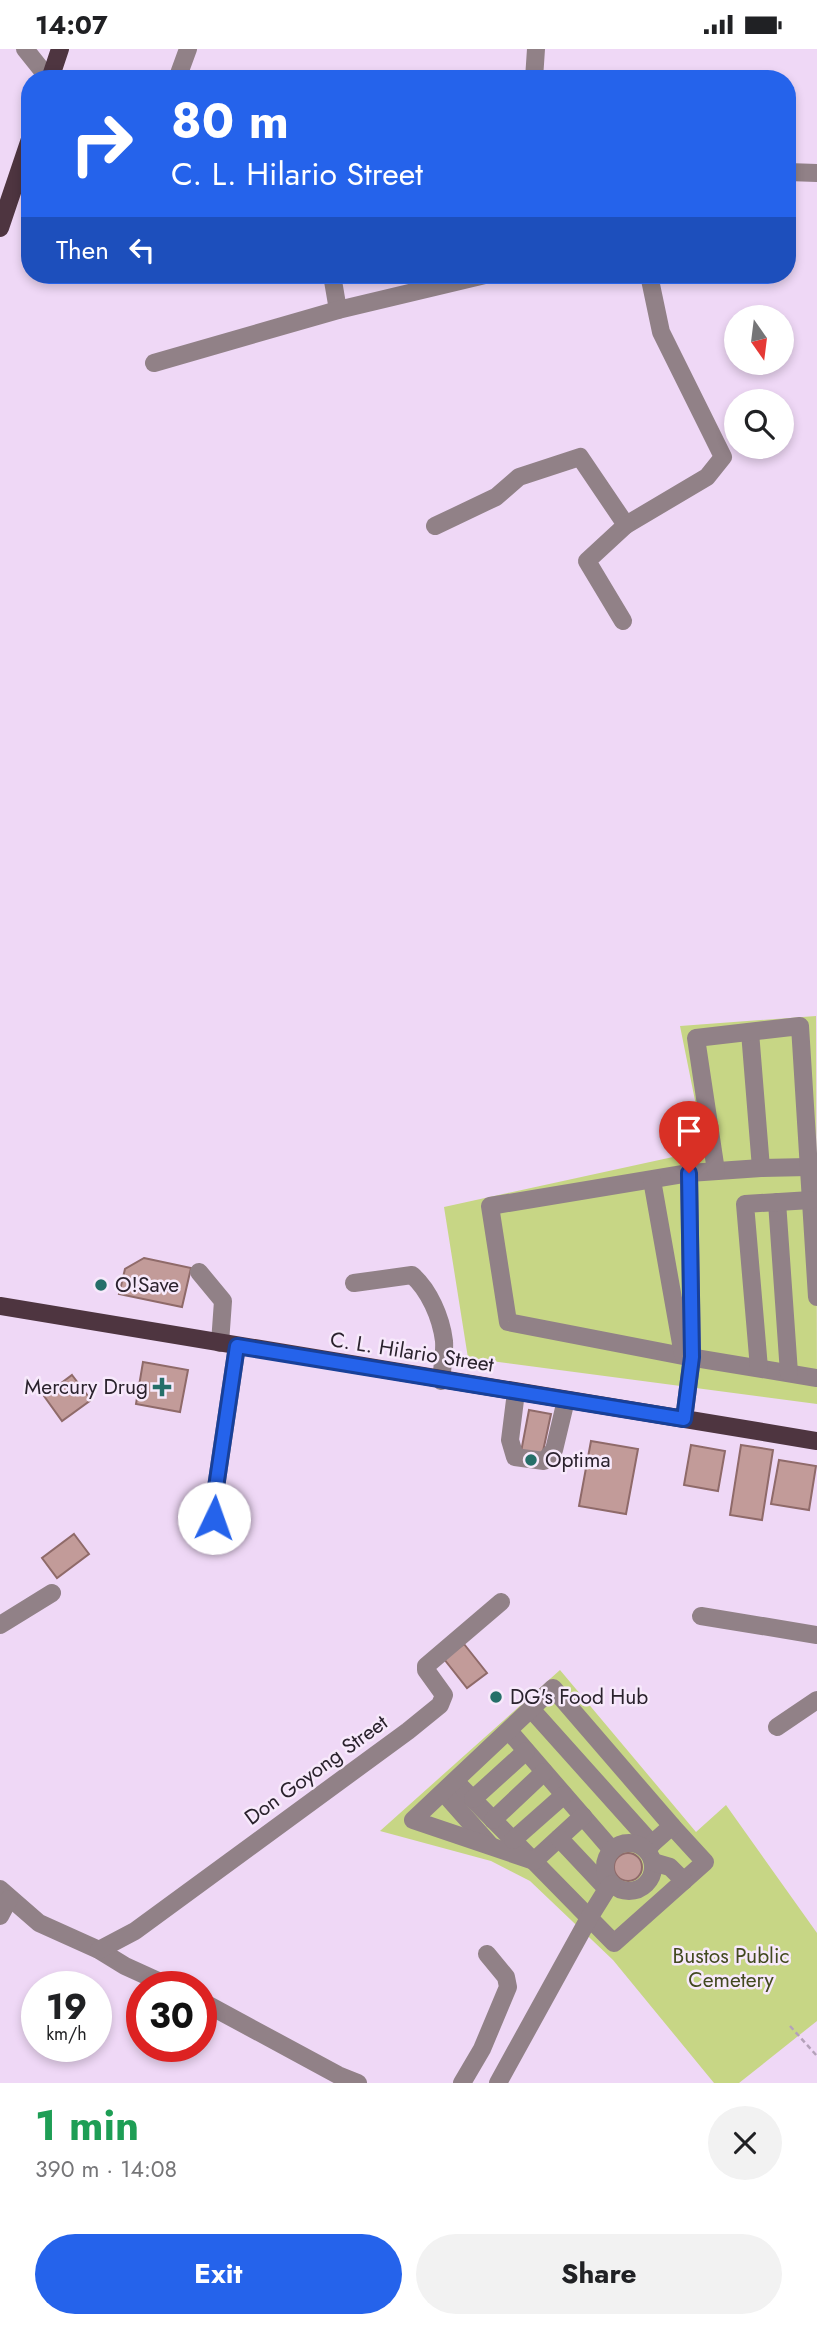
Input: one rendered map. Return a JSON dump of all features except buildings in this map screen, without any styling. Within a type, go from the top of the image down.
[{"type":"main road","points":[[52,70],[60,49]]},
{"type":"main road","points":[[0,228],[21,166]]},
{"type":"main road","name":"C. L. Hilario Street","points":[[0,1306],[441,1381],[817,1441]]},
{"type":"street","points":[[25,49],[42,70]]},
{"type":"street","points":[[180,70],[188,49]]},
{"type":"street","points":[[535,70],[536,49]]},
{"type":"street","points":[[796,172],[817,173]]},
{"type":"street","points":[[334,284],[338,310]]},
{"type":"street","points":[[155,363],[338,310],[447,284]]},
{"type":"street","points":[[623,621],[587,561],[626,525],[707,477],[723,457],[662,332],[651,284]]},
{"type":"street","points":[[435,526],[496,497],[519,477],[580,457],[626,525]]},
{"type":"street","points":[[716,1171],[696,1038],[800,1026],[817,1297]]},
{"type":"street","points":[[750,1032],[761,1168]]},
{"type":"street","points":[[808,1167],[689,1173],[490,1206],[508,1322],[688,1357],[817,1378]]},
{"type":"street","points":[[684,1419],[688,1376],[689,1173]]},
{"type":"street","points":[[652,1179],[688,1357]]},
{"type":"street","points":[[759,1368],[745,1204],[811,1200]]},
{"type":"street","points":[[777,1202],[789,1373]]},
{"type":"street","points":[[199,1272],[223,1301],[228,1345],[214,1518]]},
{"type":"street","points":[[354,1283],[412,1275],[424,1286],[444,1341],[441,1381]]},
{"type":"street","points":[[516,1392],[510,1440],[514,1457],[544,1461],[554,1450],[566,1400]]},
{"type":"street","points":[[0,1625],[52,1593]]},
{"type":"street","name":"Don Goyong Street","points":[[99,1949],[135,1931],[440,1705],[444,1695],[426,1670],[426,1666],[502,1602]]},
{"type":"street","points":[[701,1616],[817,1635]]},
{"type":"street","points":[[554,1688],[705,1862],[614,1943],[473,1799],[444,1793],[554,1688]]},
{"type":"street","points":[[777,1727],[817,1700]]},
{"type":"street","points":[[531,1709],[650,1852],[651,1877],[640,1888],[626,1890],[609,1886],[559,1839]]},
{"type":"street","points":[[509,1731],[612,1850]]},
{"type":"street","points":[[473,1799],[526,1751]]},
{"type":"street","points":[[494,1820],[544,1772]]},
{"type":"street","points":[[444,1793],[459,1836],[534,1861]]},
{"type":"street","points":[[444,1793],[491,1846]]},
{"type":"street","points":[[513,1840],[564,1795]]},
{"type":"street","points":[[534,1861],[583,1817]]},
{"type":"street","points":[[650,1852],[672,1826]]},
{"type":"street","points":[[498,2083],[609,1886],[605,1863],[612,1850],[632,1843],[650,1852],[684,1881]]},
{"type":"street","points":[[0,1916],[4,1894],[39,1923],[99,1949],[136,1971]]},
{"type":"street","points":[[462,2083],[481,2049],[508,1987],[506,1977],[486,1954]]},
{"type":"street","points":[[217,2010],[338,2075],[358,2083]]},
{"type":"path","points":[[790,2026],[817,2056]]},
{"type":"green space","points":[[816,1016],[817,1404],[468,1358],[444,1207],[705,1150],[680,1026]]},
{"type":"green space","name":"Bustos Public Cemetery","points":[[560,1670],[696,1832],[726,1805],[817,1933],[817,2021],[739,2083],[714,2083],[613,1960],[530,1881],[491,1861],[380,1831]]},
{"type":"place","name":"O!Save","points":[[101,1285]]},
{"type":"place","name":"Mercury Drug","points":[[162,1387]]},
{"type":"place","name":"Optima","points":[[531,1460]]},
{"type":"place","name":"DG's Food Hub","points":[[496,1697]]},
{"type":"route","points":[[214,1518],[215,1494],[237,1346],[684,1419],[692,1357],[689,1173]]}]
